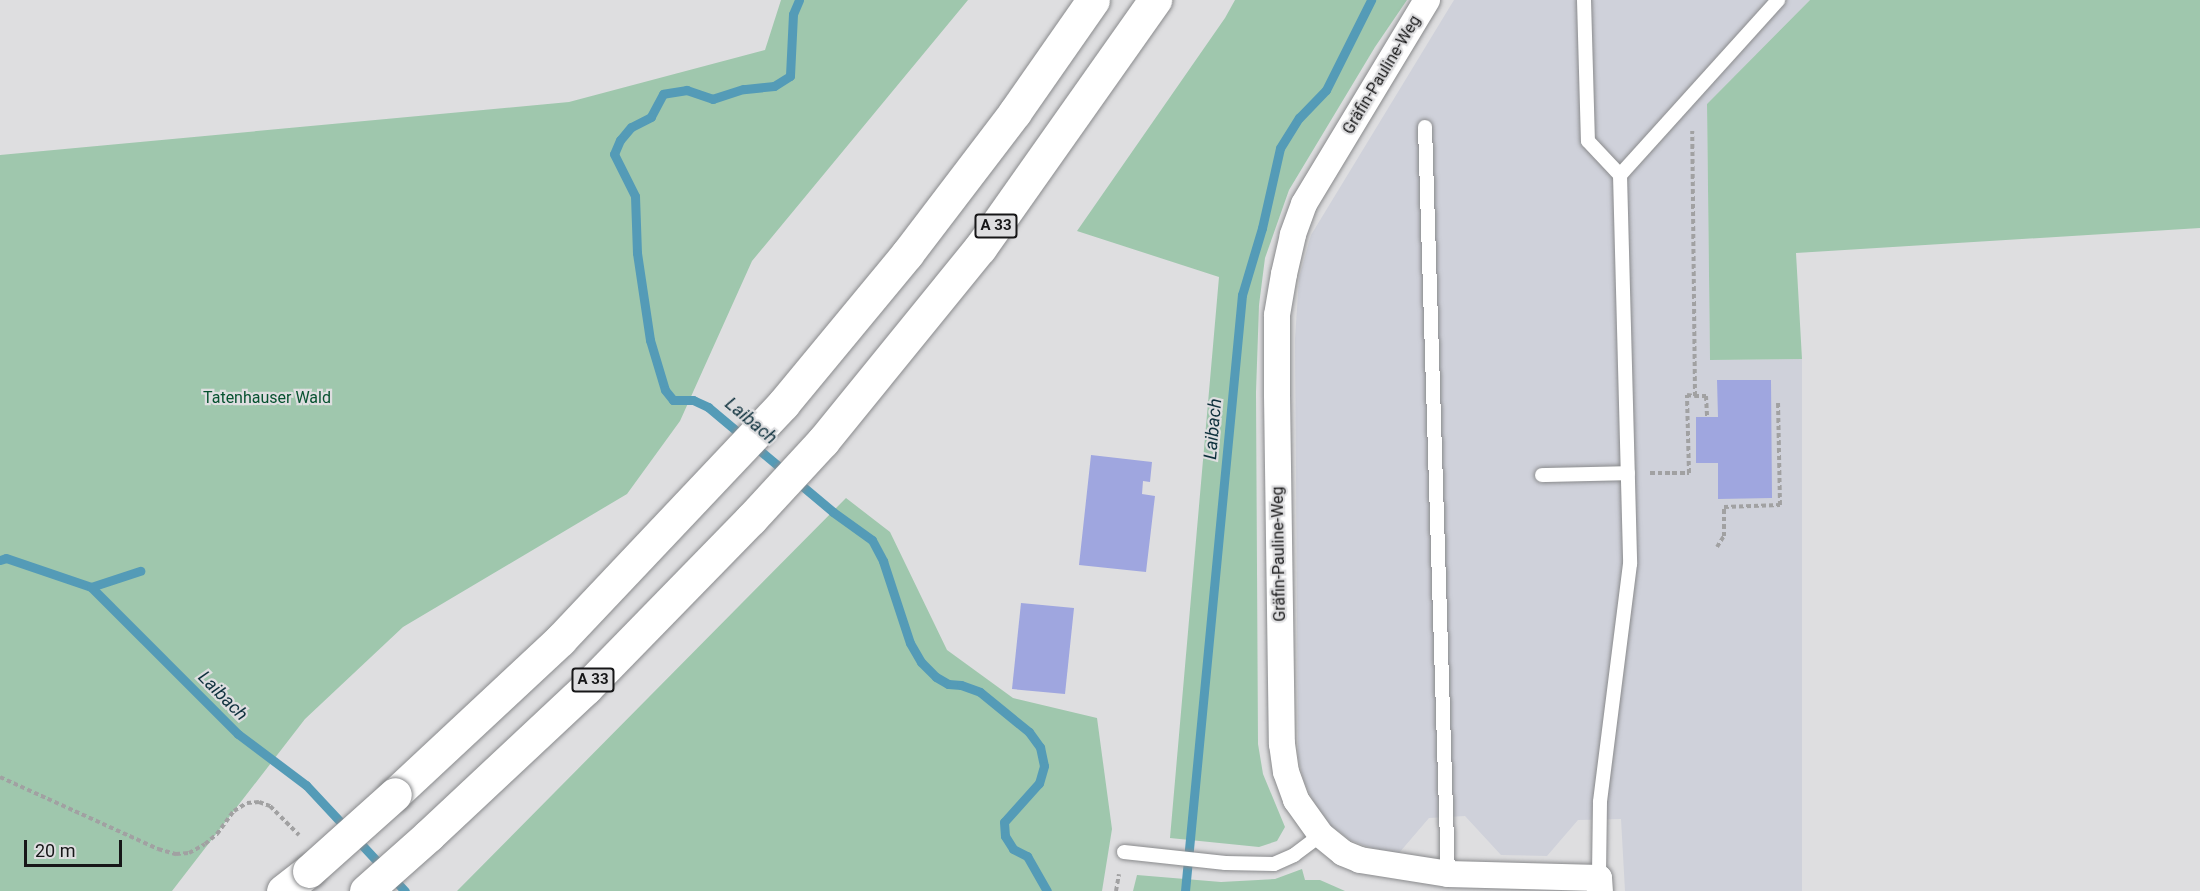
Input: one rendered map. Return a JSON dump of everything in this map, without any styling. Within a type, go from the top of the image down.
[{"type":"highway","points":[[283,891],[309,871],[395,794],[560,640],[783,404],[907,254],[1015,112],[1093,0]]},
{"type":"highway","name":"A 33","points":[[366,891],[586,688],[751,519],[823,441],[980,248],[1155,0]]},
{"type":"street","name":"Gräfin-Pauline-Weg","points":[[1427,0],[1304,204],[1293,235],[1277,315],[1282,744],[1286,772],[1296,800],[1321,835],[1343,853],[1360,860],[1448,873],[1599,884]]},
{"type":"lane","points":[[1584,0],[1588,141],[1620,175],[1630,564],[1600,802],[1599,884]]},
{"type":"lane","points":[[1620,175],[1778,0]]},
{"type":"lane","points":[[1425,127],[1448,873]]},
{"type":"lane","points":[[1542,475],[1628,473]]},
{"type":"lane","points":[[1124,852],[1225,863],[1274,864],[1294,855],[1321,835]]},
{"type":"path","points":[[1678,111],[1692,126],[1695,396]]},
{"type":"path","points":[[1628,473],[1689,472],[1687,395],[1706,396],[1707,417]]},
{"type":"path","points":[[1717,547],[1724,536],[1724,507],[1780,505],[1778,401]]},
{"type":"path","points":[[0,777],[158,849],[176,854],[189,853],[204,844],[217,834],[234,811],[247,803],[259,802],[270,806],[301,838]]},
{"type":"shaded area","points":[[1454,0],[1810,0],[1707,104],[1710,360],[1802,359],[1802,891],[1625,891],[1621,819],[1578,820],[1547,856],[1501,855],[1465,816],[1429,818],[1399,853],[1371,848],[1350,840],[1330,825],[1315,804],[1304,782],[1298,757],[1295,339],[1299,278],[1311,235]]},
{"type":"green space","name":"Tatenhauser Wald","points":[[781,0],[968,0],[752,261],[680,421],[627,494],[403,627],[305,719],[172,891],[0,891],[0,155],[569,102],[765,50]]},
{"type":"green space","points":[[1235,0],[1407,0],[1375,47],[1289,190],[1265,258],[1259,305],[1256,392],[1258,744],[1263,774],[1285,827],[1277,841],[1259,847],[1170,838],[1219,277],[1077,231],[1225,18]]},
{"type":"green space","points":[[1810,0],[2200,0],[2200,228],[1796,253],[1802,359],[1710,360],[1707,104]]},
{"type":"green space","points":[[846,498],[890,532],[947,650],[1013,698],[1097,718],[1112,829],[1102,891],[457,891]]},
{"type":"green space","points":[[1302,869],[1305,880],[1320,880],[1345,891],[1133,891],[1137,875],[1221,882],[1275,879]]},
{"type":"building","points":[[1717,380],[1771,380],[1772,498],[1718,499],[1718,463],[1696,463],[1696,417],[1718,417]]},
{"type":"building","points":[[1091,455],[1152,462],[1150,482],[1143,481],[1142,494],[1155,496],[1146,572],[1079,565]]},
{"type":"building","points":[[1021,603],[1074,608],[1065,694],[1012,689]]},
{"type":"waterway","name":"Laibach","points":[[799,0],[793,14],[790,76],[774,86],[743,89],[713,99],[687,90],[663,94],[651,117],[631,127],[620,140],[614,154],[635,196],[637,253],[650,340],[665,390],[673,400],[693,400],[708,407],[833,512],[872,540],[883,561],[910,643],[921,662],[936,677],[948,684],[961,685],[980,692],[1029,732],[1040,747],[1044,766],[1039,783],[1004,822],[1005,836],[1013,849],[1027,856],[1047,891]]},
{"type":"waterway","name":"Laibach","points":[[1185,891],[1242,295],[1262,228],[1280,148],[1299,118],[1326,90],[1371,0]]},
{"type":"waterway","name":"Laibach","points":[[0,560],[6,558],[91,587],[238,734],[306,785],[405,891]]},
{"type":"waterway","points":[[91,587],[140,571]]}]
